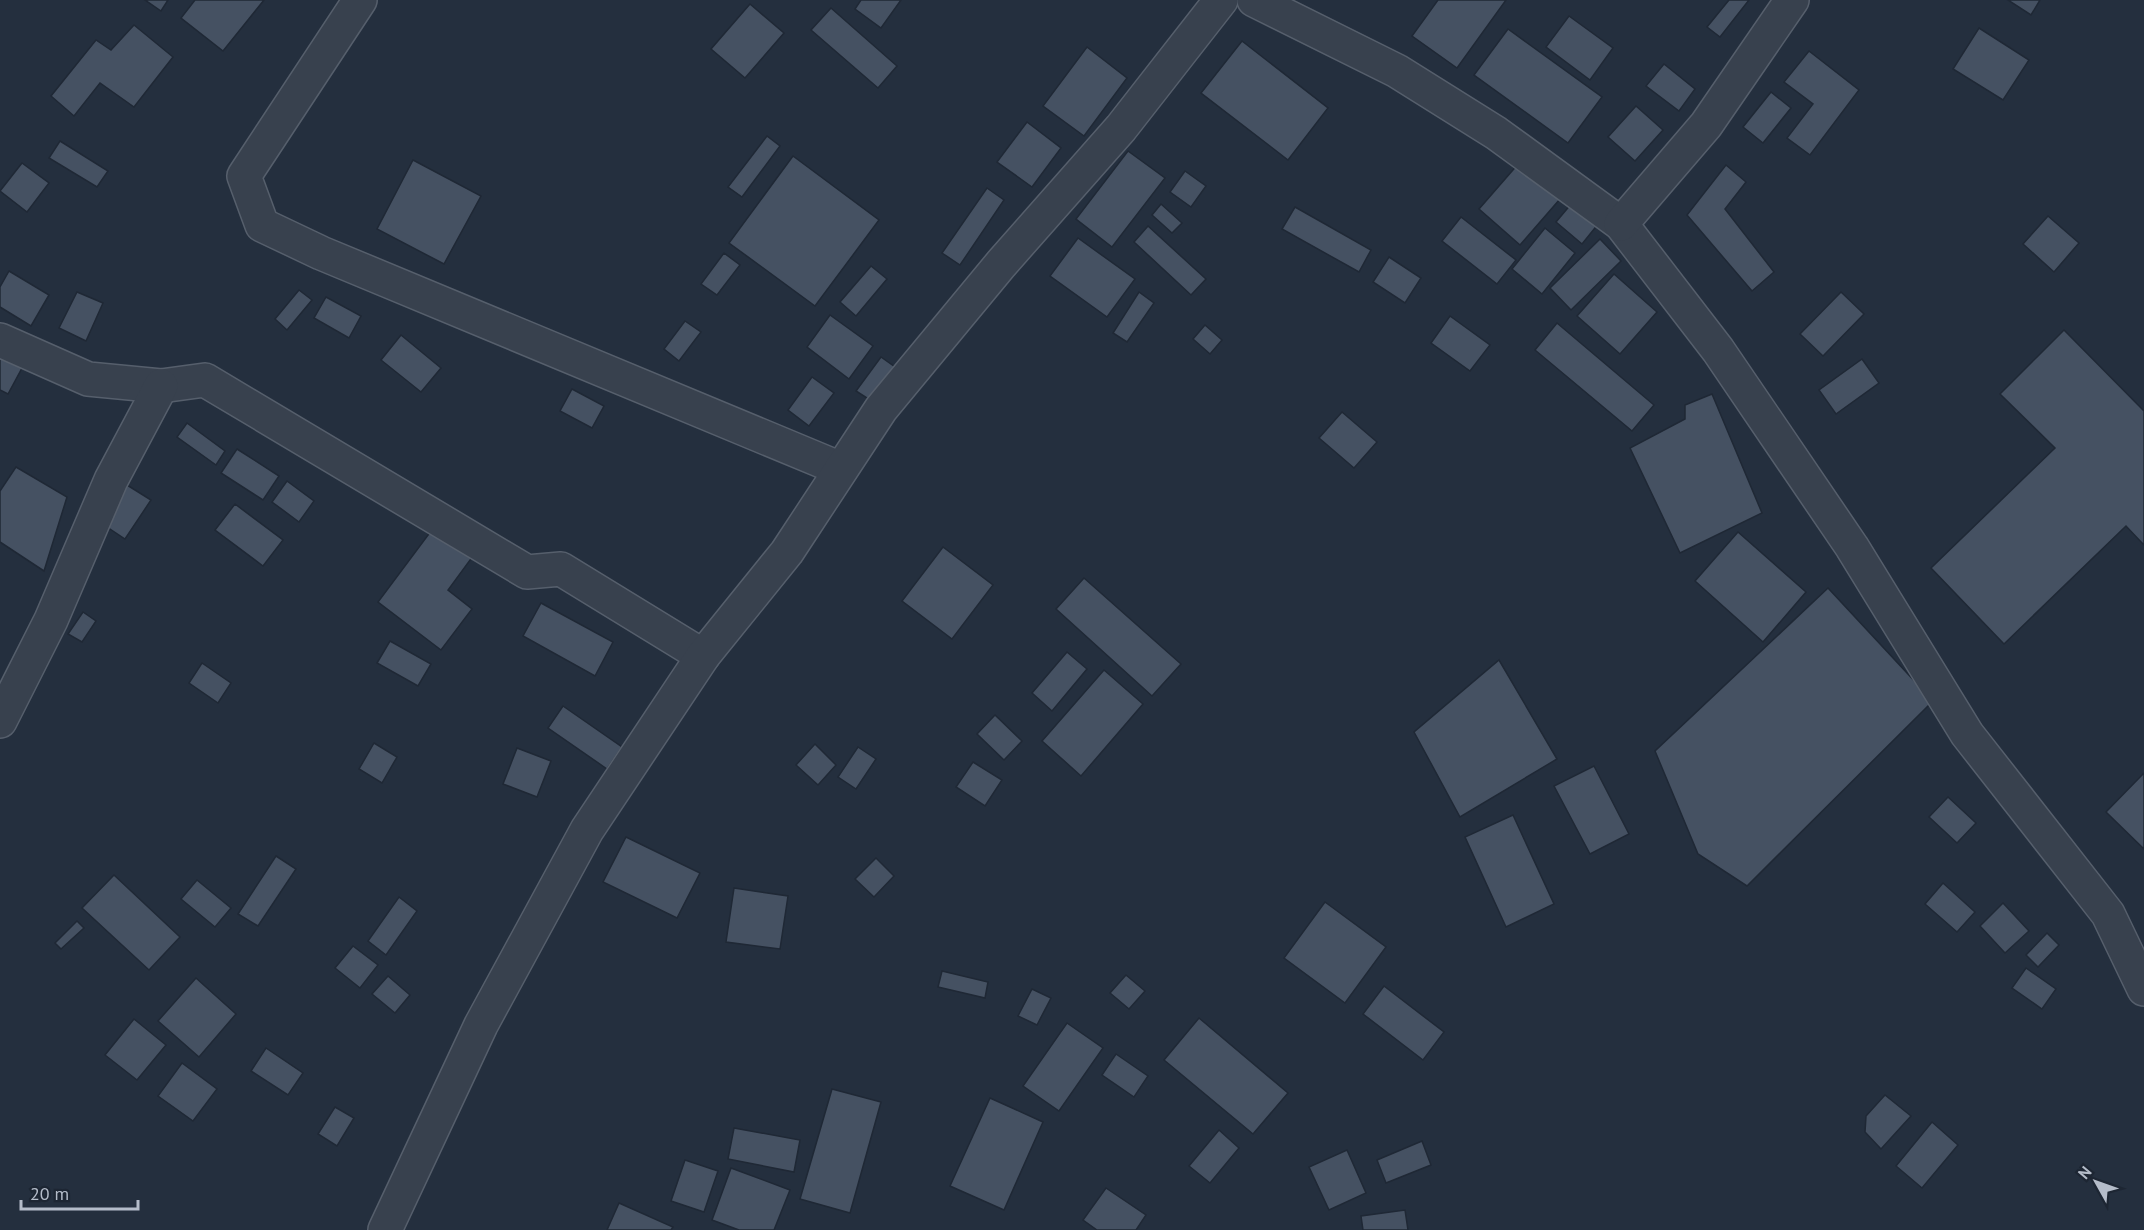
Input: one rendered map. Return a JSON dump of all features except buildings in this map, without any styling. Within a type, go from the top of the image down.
[{"type":"street","points":[[360,0],[244,176],[262,225],[321,253],[841,469]]},
{"type":"street","points":[[385,1230],[481,1025],[581,840],[704,656],[787,552],[880,409],[1001,264],[1121,128],[1221,0]]},
{"type":"street","points":[[1254,0],[1398,71],[1496,133],[1621,224],[1732,369],[1852,547],[1967,734],[2108,914],[2144,989]]},
{"type":"street","points":[[1621,224],[1706,125],[1792,0]]},
{"type":"street","points":[[0,340],[88,380],[161,386],[205,380],[527,572],[561,569],[704,656]]},
{"type":"street","points":[[0,721],[51,620],[111,480],[161,386]]}]
